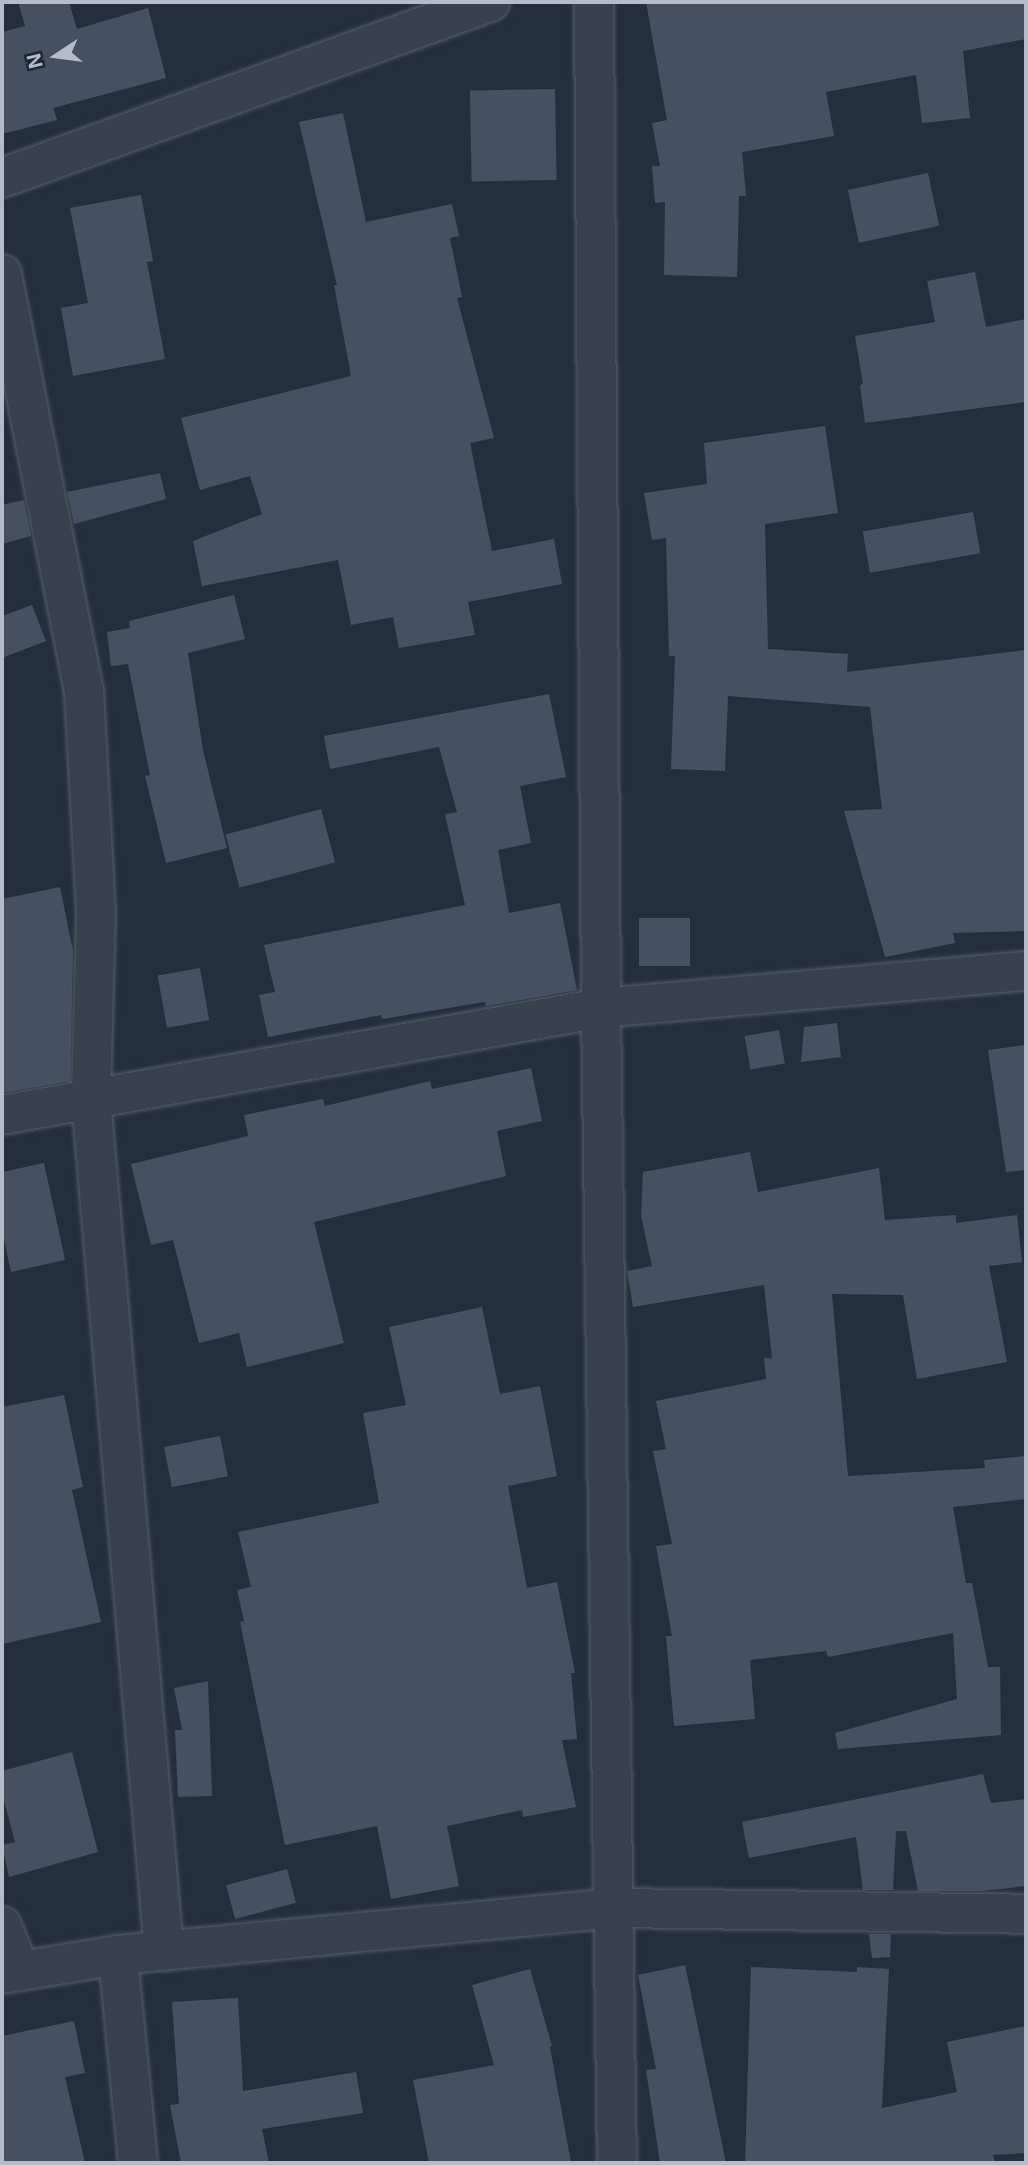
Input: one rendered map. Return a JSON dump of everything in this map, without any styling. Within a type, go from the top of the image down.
[{"type":"street","points":[[2,178],[489,2]]},
{"type":"street","points":[[594,2],[601,1008],[616,1908],[617,2163]]},
{"type":"street","points":[[2,274],[84,691],[96,915],[91,1098],[164,1951]]},
{"type":"street","points":[[2,1115],[601,1008],[1026,971]]},
{"type":"street","points":[[2,1926],[11,1972],[118,1955],[616,1908],[1026,1914]]},
{"type":"street","points":[[118,1955],[138,2163]]},
{"type":"building","points":[[18,2],[69,2],[77,29],[148,8],[166,78],[53,108],[57,120],[2,134],[2,32],[25,26]]},
{"type":"building","points":[[646,2],[1026,2],[1026,39],[963,51],[970,118],[922,123],[916,75],[826,92],[834,136],[742,152],[746,196],[739,196],[737,277],[664,275],[665,202],[655,203],[652,166],[660,166],[652,123],[667,120]]},
{"type":"building","points":[[555,89],[557,180],[472,181],[470,90]]},
{"type":"building","points":[[343,113],[366,222],[452,204],[459,236],[450,238],[462,297],[457,298],[494,438],[470,443],[492,551],[554,539],[562,584],[468,602],[475,635],[399,648],[393,617],[351,625],[338,560],[202,586],[193,541],[262,514],[250,476],[200,490],[181,418],[351,376],[334,285],[337,285],[299,122]]},
{"type":"building","points":[[928,173],[939,226],[859,243],[848,190]]},
{"type":"building","points":[[141,195],[153,261],[147,262],[165,359],[73,376],[61,308],[88,303],[70,208]]},
{"type":"building","points":[[975,272],[986,327],[1026,319],[1026,402],[865,423],[860,385],[863,384],[855,336],[935,322],[927,281]]},
{"type":"building","points":[[825,426],[838,513],[765,524],[768,649],[848,654],[847,672],[1026,650],[1026,931],[953,933],[955,943],[885,957],[844,811],[882,809],[870,707],[728,696],[725,771],[671,769],[675,656],[669,656],[666,538],[652,540],[644,493],[707,484],[704,443]]},
{"type":"building","points":[[160,473],[166,499],[74,524],[67,492]]},
{"type":"building","points":[[24,500],[31,536],[2,544],[2,505]]},
{"type":"building","points":[[973,512],[980,553],[870,573],[863,531]]},
{"type":"building","points":[[234,595],[245,639],[188,653],[203,750],[227,848],[166,863],[145,776],[150,775],[128,664],[111,666],[107,632],[130,628],[129,621]]},
{"type":"building","points":[[32,605],[46,641],[2,658],[2,616]]},
{"type":"building","points":[[549,694],[566,777],[520,786],[531,843],[498,850],[509,913],[560,903],[577,990],[486,1006],[485,1002],[382,1019],[381,1015],[268,1037],[259,995],[275,992],[264,945],[465,905],[445,814],[457,812],[439,747],[330,769],[324,736]]},
{"type":"building","points":[[321,809],[335,862],[240,888],[225,835]]},
{"type":"building","points":[[60,887],[73,951],[70,1081],[2,1093],[2,899]]},
{"type":"building","points":[[639,918],[690,918],[690,966],[639,966]]},
{"type":"building","points":[[200,968],[209,1020],[167,1028],[158,975]]},
{"type":"building","points":[[837,1023],[841,1057],[801,1062],[804,1027]]},
{"type":"building","points":[[779,1030],[785,1063],[750,1070],[745,1036]]},
{"type":"building","points":[[1026,1045],[1026,1170],[1006,1172],[988,1050]]},
{"type":"building","points":[[531,1068],[542,1121],[497,1131],[506,1176],[314,1222],[344,1343],[247,1367],[239,1333],[199,1343],[173,1240],[151,1245],[131,1164],[248,1136],[244,1115],[323,1099],[325,1106],[430,1081],[432,1089]]},
{"type":"building","points":[[750,1152],[758,1192],[879,1168],[885,1220],[956,1215],[956,1223],[1017,1215],[1022,1262],[989,1266],[1007,1362],[917,1379],[903,1295],[832,1294],[848,1476],[985,1468],[984,1460],[1026,1456],[1026,1499],[953,1507],[966,1583],[972,1583],[988,1667],[1000,1667],[1001,1735],[838,1749],[835,1733],[957,1699],[953,1633],[828,1657],[826,1651],[750,1660],[755,1719],[674,1726],[666,1636],[672,1636],[656,1546],[672,1544],[653,1451],[666,1449],[656,1401],[766,1379],[764,1358],[772,1358],[764,1285],[633,1307],[627,1271],[652,1266],[641,1216],[643,1172]]},
{"type":"building","points":[[44,1163],[65,1260],[11,1272],[2,1230],[2,1172]]},
{"type":"building","points":[[482,1307],[500,1394],[540,1386],[557,1476],[508,1486],[527,1588],[557,1582],[575,1673],[571,1673],[577,1739],[562,1740],[576,1807],[523,1817],[522,1810],[447,1826],[459,1886],[391,1899],[377,1826],[285,1845],[240,1622],[244,1621],[237,1590],[251,1587],[238,1532],[379,1503],[363,1413],[406,1405],[389,1327]]},
{"type":"building","points":[[64,1395],[83,1487],[72,1490],[101,1622],[2,1644],[2,1407]]},
{"type":"building","points":[[220,1436],[228,1476],[172,1487],[164,1447]]},
{"type":"building","points":[[208,1681],[212,1796],[178,1797],[175,1730],[182,1730],[174,1688]]},
{"type":"building","points":[[72,1752],[98,1852],[9,1877],[2,1845],[15,1842],[2,1793],[2,1771]]},
{"type":"building","points":[[983,1774],[991,1803],[1026,1799],[1026,1886],[981,1891],[918,1891],[906,1831],[896,1831],[893,1890],[863,1890],[856,1837],[749,1858],[742,1822]]},
{"type":"building","points":[[287,1869],[296,1903],[235,1919],[226,1885]]},
{"type":"building","points":[[869,1934],[891,1934],[890,1957],[872,1958]]},
{"type":"building","points":[[685,1965],[726,2163],[660,2163],[646,2070],[656,2069],[638,1975]]},
{"type":"building","points":[[751,1967],[857,1972],[857,1967],[889,1969],[882,2108],[957,2092],[947,2042],[1026,2026],[1026,2153],[993,2155],[995,2163],[745,2163]]},
{"type":"building","points":[[530,1969],[552,2046],[550,2047],[571,2163],[429,2163],[413,2080],[494,2065],[472,1985]]},
{"type":"building","points":[[238,1998],[243,2091],[356,2072],[363,2113],[262,2129],[269,2163],[181,2163],[170,2105],[179,2104],[172,2002]]},
{"type":"building","points":[[74,2021],[85,2073],[65,2077],[85,2163],[2,2163],[2,2036]]}]
